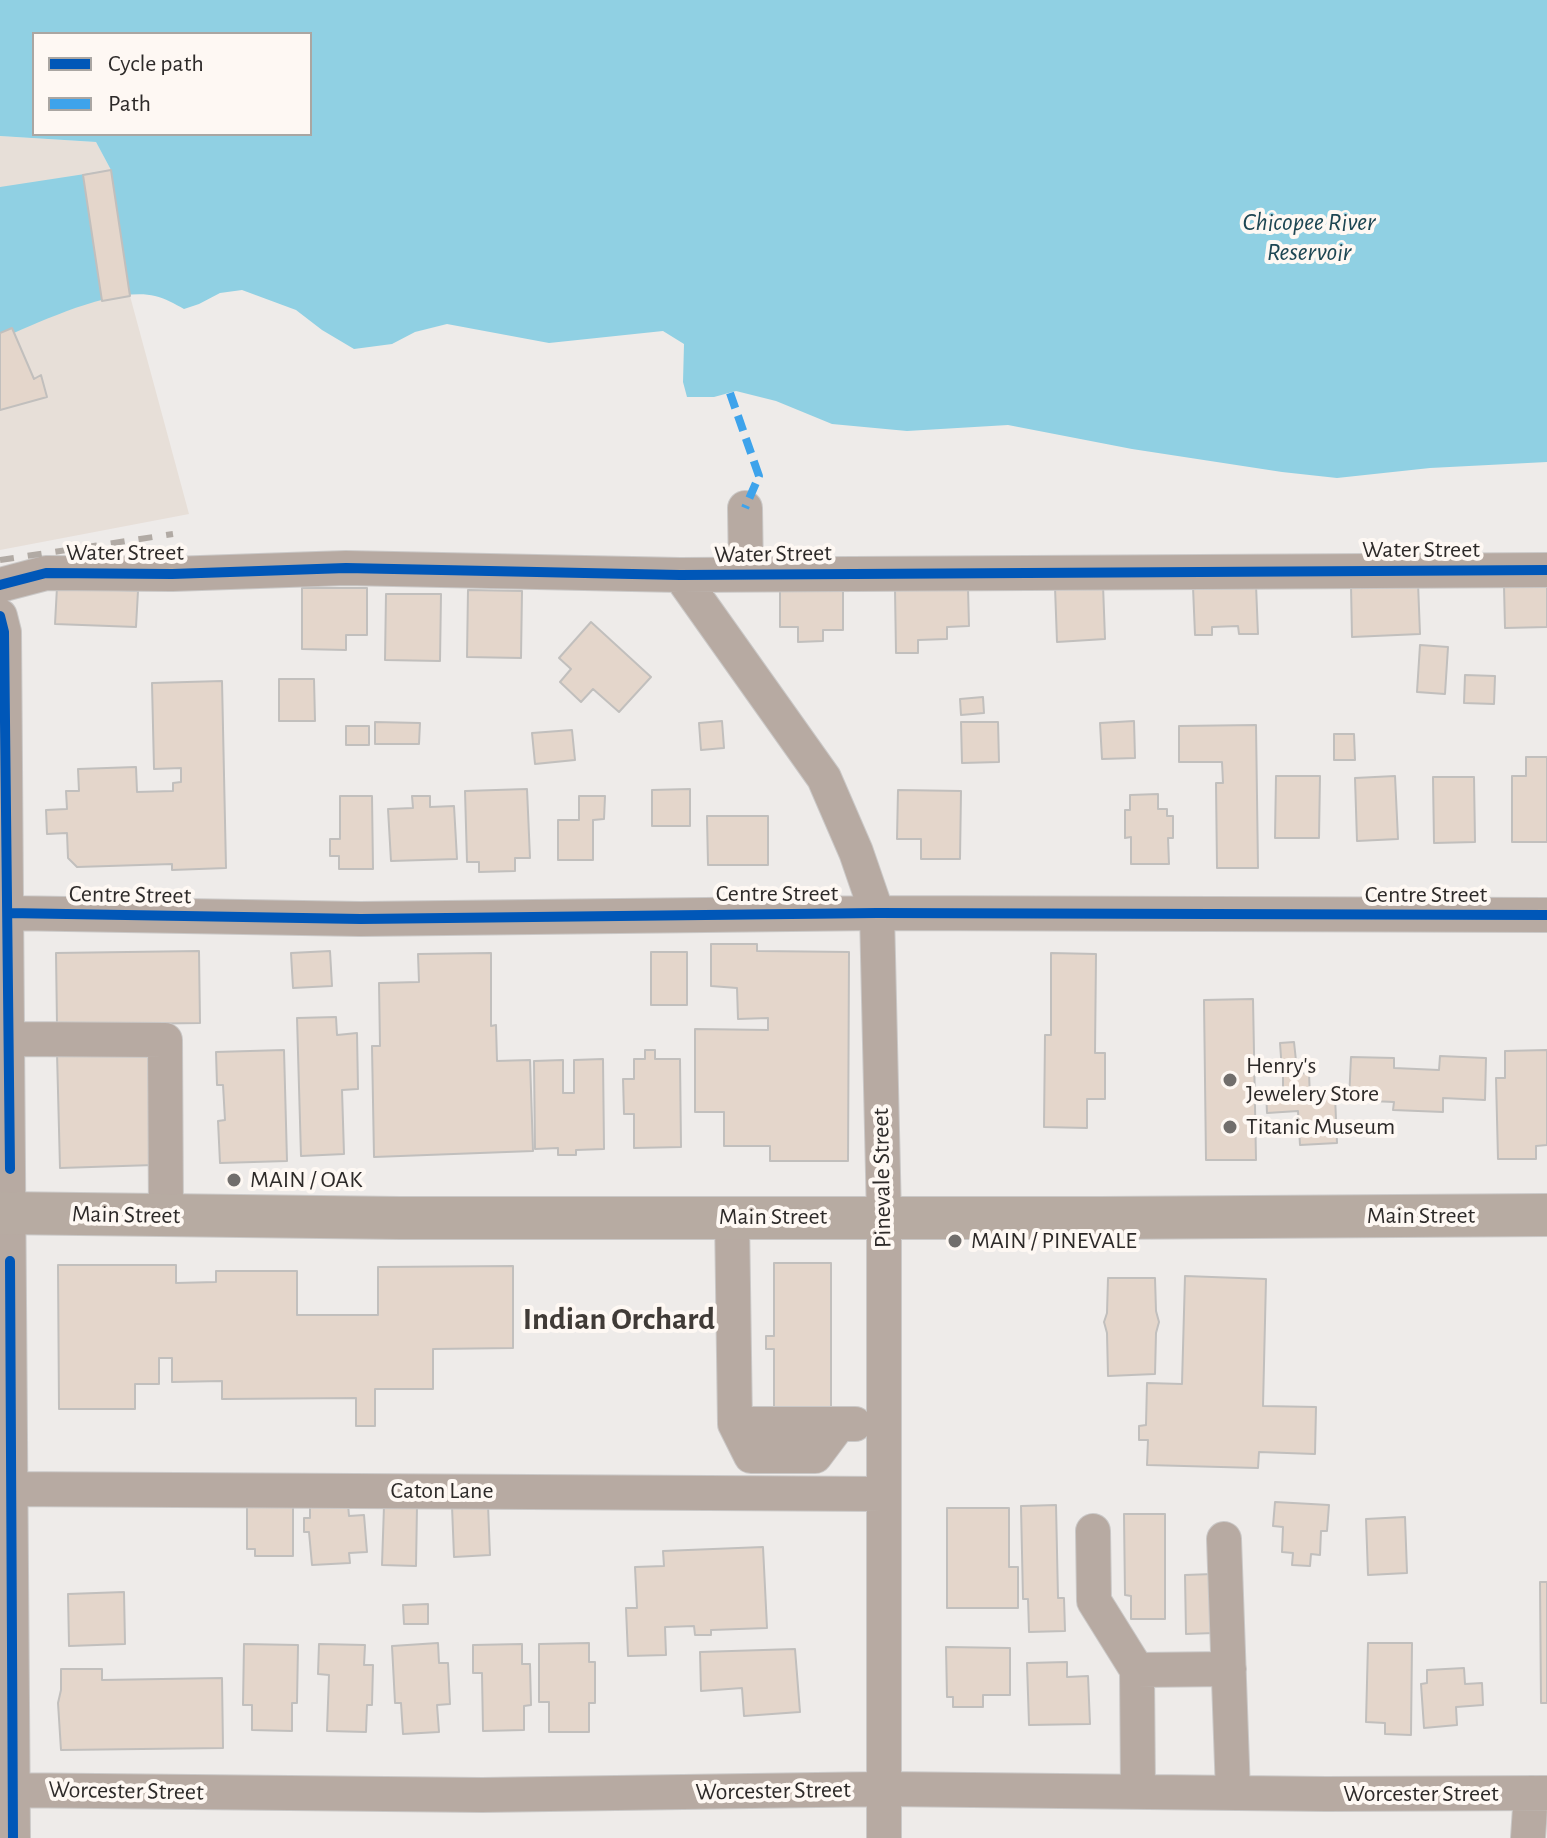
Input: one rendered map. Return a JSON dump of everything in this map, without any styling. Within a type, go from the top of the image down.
[{"type":"main road","name":"Main Street","points":[[5,1213],[732,1217],[1547,1215]]},
{"type":"street","points":[[745,508],[746,574]]},
{"type":"street","name":"Water Street","points":[[0,585],[46,573],[172,574],[346,568],[680,575],[1547,570]]},
{"type":"street","name":"Pinevale Street","points":[[680,575],[824,778],[856,852],[877,913],[884,1217],[884,1838]]},
{"type":"street","points":[[0,616],[4,632],[8,913],[6,1790],[13,1838]]},
{"type":"street","name":"Centre Street","points":[[8,913],[361,919],[877,913],[1547,915]]},
{"type":"street","points":[[8,1039],[165,1040],[166,1215]]},
{"type":"street","points":[[732,1217],[735,1424],[751,1456],[815,1456],[839,1424],[884,1425]]},
{"type":"street","name":"Caton Lane","points":[[6,1489],[884,1494]]},
{"type":"street","points":[[1093,1531],[1094,1601],[1137,1670],[1138,1792]]},
{"type":"street","points":[[1224,1539],[1233,1793]]},
{"type":"street","points":[[1137,1670],[1229,1669]]},
{"type":"street","name":"Worcester Street","points":[[6,1790],[482,1795],[884,1789],[1539,1793]]},
{"type":"street","points":[[1528,1838],[1539,1793]]},
{"type":"shaded area","points":[[0,136],[96,142],[111,170],[130,296],[189,514],[0,550]]},
{"type":"water","name":"Chicopee River Reservoir","points":[[0,0],[1547,0],[1547,462],[1430,468],[1337,478],[1132,449],[1008,425],[907,431],[832,424],[776,401],[736,391],[714,397],[687,397],[683,382],[684,344],[663,331],[549,343],[447,324],[415,332],[392,344],[354,349],[296,310],[242,290],[220,293],[184,309],[155,296],[119,296],[76,308],[0,339],[0,187],[111,170],[96,142],[0,136]]},
{"type":"building","points":[[111,170],[130,296],[102,301],[83,175]]},
{"type":"building","points":[[12,328],[34,379],[41,375],[47,397],[0,410],[0,333]]},
{"type":"building","points":[[1547,578],[1547,627],[1505,628],[1504,586]]},
{"type":"building","points":[[1418,583],[1420,634],[1352,637],[1351,585]]},
{"type":"building","points":[[1103,585],[1105,639],[1057,642],[1055,587]]},
{"type":"building","points":[[1256,585],[1258,634],[1239,634],[1238,626],[1212,627],[1212,635],[1195,635],[1193,587]]},
{"type":"building","points":[[57,587],[138,591],[136,627],[55,624]]},
{"type":"building","points":[[302,588],[367,588],[367,635],[346,635],[346,650],[302,649]]},
{"type":"building","points":[[968,588],[969,626],[947,627],[947,639],[918,640],[918,653],[896,653],[895,589]]},
{"type":"building","points":[[780,589],[843,589],[843,630],[823,630],[823,641],[798,642],[798,627],[780,627]]},
{"type":"building","points":[[468,590],[522,591],[521,658],[467,657]]},
{"type":"building","points":[[386,594],[441,594],[440,661],[385,660]]},
{"type":"building","points":[[591,622],[651,677],[619,712],[593,689],[581,702],[560,682],[571,669],[559,658]]},
{"type":"building","points":[[1420,645],[1448,647],[1445,694],[1417,692]]},
{"type":"building","points":[[1465,675],[1495,676],[1494,704],[1464,703]]},
{"type":"building","points":[[279,679],[314,679],[315,721],[279,721]]},
{"type":"building","points":[[222,681],[226,868],[172,870],[172,864],[77,867],[68,858],[67,833],[47,834],[46,810],[67,809],[66,791],[79,791],[78,769],[136,767],[137,792],[173,791],[173,783],[181,782],[181,768],[154,769],[152,683]]},
{"type":"building","points":[[983,697],[984,713],[961,715],[960,699]]},
{"type":"building","points":[[722,721],[724,748],[701,750],[699,723]]},
{"type":"building","points":[[1134,721],[1135,758],[1102,759],[1100,723]]},
{"type":"building","points":[[375,722],[420,723],[419,744],[375,744]]},
{"type":"building","points":[[961,722],[998,722],[999,762],[962,763]]},
{"type":"building","points":[[1256,725],[1258,868],[1217,868],[1216,783],[1223,783],[1222,762],[1179,762],[1179,726]]},
{"type":"building","points":[[346,726],[369,726],[369,745],[346,745]]},
{"type":"building","points":[[572,730],[575,760],[535,764],[532,733]]},
{"type":"building","points":[[1334,734],[1354,734],[1355,760],[1334,760]]},
{"type":"building","points":[[1526,757],[1547,757],[1547,842],[1512,842],[1512,776],[1526,776]]},
{"type":"building","points":[[1276,776],[1320,776],[1319,838],[1275,838]]},
{"type":"building","points":[[1395,776],[1398,839],[1357,841],[1355,778]]},
{"type":"building","points":[[1433,777],[1474,777],[1475,842],[1434,843]]},
{"type":"building","points":[[527,789],[530,858],[515,858],[515,871],[479,872],[479,862],[467,862],[465,791]]},
{"type":"building","points":[[690,789],[690,826],[652,826],[652,790]]},
{"type":"building","points":[[898,790],[961,791],[960,859],[921,859],[921,839],[897,839]]},
{"type":"building","points":[[1158,794],[1158,809],[1167,809],[1167,816],[1173,816],[1173,838],[1168,838],[1169,864],[1131,864],[1131,837],[1125,838],[1125,810],[1130,810],[1130,795]]},
{"type":"building","points":[[340,796],[372,796],[373,869],[339,869],[339,856],[330,856],[330,839],[340,839]]},
{"type":"building","points":[[412,796],[430,796],[430,807],[454,806],[457,859],[391,861],[388,809],[413,808]]},
{"type":"building","points":[[579,796],[605,796],[604,819],[593,820],[593,860],[558,860],[558,820],[579,820]]},
{"type":"building","points":[[707,816],[768,816],[768,865],[708,865]]},
{"type":"building","points":[[711,944],[757,944],[757,951],[849,952],[848,1161],[770,1161],[770,1146],[724,1146],[724,1112],[695,1112],[695,1029],[768,1030],[768,1018],[738,1019],[737,988],[711,986]]},
{"type":"building","points":[[199,951],[200,1023],[57,1025],[56,953]]},
{"type":"building","points":[[330,951],[332,986],[293,988],[291,953]]},
{"type":"building","points":[[651,952],[687,952],[687,1005],[651,1005]]},
{"type":"building","points":[[491,953],[491,1026],[496,1025],[497,1061],[530,1060],[533,1151],[374,1157],[372,1046],[380,1046],[379,983],[419,982],[418,954]]},
{"type":"building","points":[[1051,953],[1096,954],[1095,1053],[1105,1053],[1105,1099],[1087,1099],[1087,1128],[1044,1127],[1045,1035],[1051,1035]]},
{"type":"building","name":"Henry's Jewelery Store","points":[[1253,999],[1256,1160],[1206,1160],[1204,1000]]},
{"type":"building","points":[[336,1017],[337,1035],[357,1033],[358,1089],[342,1090],[344,1154],[301,1156],[297,1018]]},
{"type":"building","points":[[1294,1042],[1297,1070],[1282,1071],[1280,1043]]},
{"type":"building","points":[[284,1050],[287,1161],[220,1163],[218,1121],[225,1120],[223,1085],[217,1085],[216,1052]]},
{"type":"building","points":[[645,1050],[655,1050],[655,1059],[680,1059],[681,1147],[634,1148],[634,1114],[624,1114],[623,1079],[634,1079],[634,1059],[645,1059]]},
{"type":"building","points":[[1547,1050],[1547,1145],[1536,1146],[1536,1159],[1498,1159],[1496,1078],[1505,1078],[1505,1051]]},
{"type":"building","points":[[151,1051],[154,1165],[60,1168],[57,1053]]},
{"type":"building","points":[[1440,1056],[1486,1058],[1485,1100],[1443,1098],[1443,1112],[1393,1110],[1394,1102],[1349,1100],[1351,1057],[1394,1058],[1394,1068],[1439,1070]]},
{"type":"building","points":[[603,1059],[604,1149],[576,1150],[576,1155],[558,1155],[558,1148],[535,1149],[534,1061],[563,1060],[563,1093],[574,1093],[574,1060]]},
{"type":"building","points":[[1309,1073],[1310,1098],[1335,1096],[1337,1143],[1300,1145],[1298,1111],[1267,1113],[1266,1089],[1283,1088],[1283,1074]]},
{"type":"building","points":[[774,1263],[831,1263],[831,1414],[774,1414],[774,1349],[766,1349],[766,1336],[774,1336]]},
{"type":"building","points":[[58,1265],[176,1265],[176,1283],[216,1282],[216,1271],[297,1271],[297,1315],[378,1315],[378,1267],[513,1266],[513,1348],[433,1349],[433,1389],[375,1389],[375,1426],[356,1426],[356,1398],[222,1399],[222,1381],[172,1382],[172,1358],[159,1358],[159,1384],[135,1384],[135,1409],[59,1409]]},
{"type":"building","points":[[1185,1276],[1266,1279],[1263,1406],[1316,1407],[1315,1454],[1259,1452],[1258,1468],[1147,1465],[1148,1440],[1139,1440],[1139,1426],[1146,1425],[1147,1383],[1182,1384]]},
{"type":"building","points":[[1108,1278],[1155,1278],[1159,1322],[1155,1374],[1108,1376],[1104,1322]]},
{"type":"building","points":[[1275,1502],[1329,1505],[1327,1531],[1321,1531],[1320,1555],[1311,1554],[1310,1566],[1292,1565],[1293,1553],[1282,1552],[1283,1527],[1273,1526]]},
{"type":"building","points":[[348,1504],[349,1516],[364,1515],[367,1552],[349,1553],[350,1563],[312,1565],[309,1532],[304,1532],[304,1518],[310,1518],[310,1507]]},
{"type":"building","points":[[247,1505],[293,1506],[293,1556],[255,1556],[255,1549],[247,1549]]},
{"type":"building","points":[[488,1505],[490,1555],[454,1557],[452,1506]]},
{"type":"building","points":[[1056,1505],[1058,1598],[1064,1598],[1065,1631],[1029,1632],[1028,1599],[1023,1599],[1021,1506]]},
{"type":"building","points":[[384,1506],[417,1506],[416,1566],[382,1565]]},
{"type":"building","points":[[947,1508],[1009,1508],[1009,1567],[1018,1567],[1018,1608],[947,1608]]},
{"type":"building","points":[[1124,1514],[1165,1514],[1165,1619],[1131,1619],[1131,1596],[1125,1595]]},
{"type":"building","points":[[1405,1517],[1407,1573],[1368,1575],[1366,1519]]},
{"type":"building","points":[[763,1547],[767,1628],[711,1630],[711,1635],[695,1635],[694,1626],[665,1627],[666,1655],[628,1656],[626,1608],[637,1608],[635,1567],[664,1566],[663,1551]]},
{"type":"building","points":[[1213,1574],[1214,1633],[1186,1634],[1185,1575]]},
{"type":"building","points":[[1540,1582],[1547,1582],[1547,1703],[1541,1703]]},
{"type":"building","points":[[124,1592],[125,1644],[69,1646],[68,1594]]},
{"type":"building","points":[[428,1604],[428,1624],[404,1624],[403,1605]]},
{"type":"building","points":[[438,1643],[439,1663],[448,1663],[450,1704],[437,1705],[439,1732],[403,1734],[401,1703],[395,1703],[392,1646]]},
{"type":"building","points":[[589,1643],[589,1662],[595,1662],[595,1703],[589,1703],[589,1732],[549,1732],[549,1702],[539,1702],[539,1644]]},
{"type":"building","points":[[1368,1643],[1412,1643],[1411,1735],[1385,1734],[1385,1723],[1366,1722]]},
{"type":"building","points":[[244,1644],[298,1645],[297,1703],[292,1703],[292,1731],[252,1730],[252,1705],[243,1705]]},
{"type":"building","points":[[319,1644],[365,1645],[364,1665],[373,1665],[372,1705],[367,1705],[366,1732],[327,1731],[329,1675],[318,1674]]},
{"type":"building","points":[[522,1644],[522,1664],[530,1664],[531,1705],[524,1706],[524,1730],[483,1731],[482,1673],[473,1673],[473,1645]]},
{"type":"building","points":[[946,1647],[1010,1648],[1010,1695],[983,1695],[983,1707],[953,1707],[953,1697],[947,1697]]},
{"type":"building","points":[[795,1649],[800,1712],[744,1716],[742,1688],[701,1691],[700,1652]]},
{"type":"building","points":[[1067,1662],[1067,1677],[1088,1676],[1090,1724],[1029,1725],[1027,1663]]},
{"type":"building","points":[[1464,1668],[1465,1684],[1482,1683],[1483,1705],[1456,1707],[1457,1725],[1424,1728],[1421,1684],[1427,1683],[1427,1670]]},
{"type":"building","points":[[61,1669],[102,1669],[102,1680],[222,1678],[223,1748],[61,1750],[58,1703]]},
{"type":"railway","points":[[0,560],[173,534]]},
{"type":"marked path","points":[[730,393],[759,476],[745,508]]},
{"type":"cycle path","points":[[0,585],[46,573],[172,574],[346,568],[680,575],[1547,570]]},
{"type":"cycle path","points":[[0,616],[4,632],[10,1169]]},
{"type":"cycle path","points":[[8,913],[361,919],[877,913],[1547,915]]},
{"type":"cycle path","points":[[10,1261],[13,1838]]},
{"type":"place","name":"Henry's Jewelery Store","points":[[1230,1080]]},
{"type":"place","name":"Titanic Museum","points":[[1230,1127]]},
{"type":"place","name":"MAIN / OAK","points":[[234,1180]]},
{"type":"place","name":"MAIN / PINEVALE","points":[[955,1241]]},
{"type":"district","name":"Indian Orchard","points":[[619,1319]]}]
